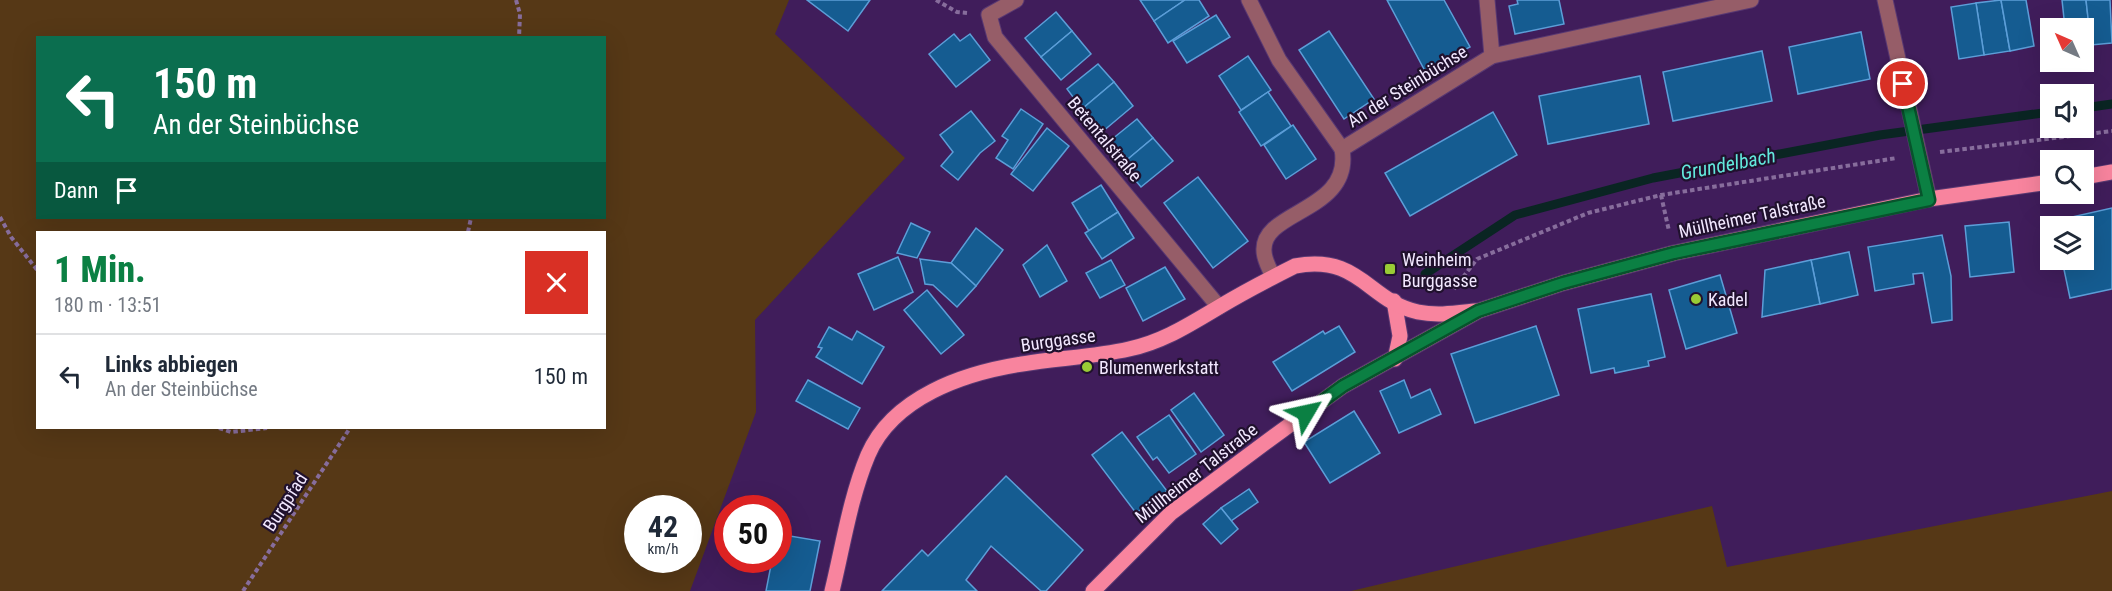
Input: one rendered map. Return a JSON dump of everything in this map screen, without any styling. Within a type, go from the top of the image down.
[{"type":"main road","points":[[2094,175],[2112,172]]},
{"type":"main road","name":"Müllheimer Talstraße","points":[[1093,591],[1171,513],[1343,386],[1478,311],[1563,283],[1674,253],[1929,200],[2040,183]]},
{"type":"main road","name":"Burggasse","points":[[832,591],[855,491],[869,453],[890,422],[916,401],[966,375],[1149,344],[1184,329],[1219,307],[1295,266],[1314,262],[1353,274],[1394,301],[1416,312],[1436,314],[1478,311]]},
{"type":"main road","points":[[1394,301],[1400,336],[1395,359]]},
{"type":"street","name":"Betentalstraße","points":[[1016,0],[988,15],[995,38],[1219,307]]},
{"type":"street","name":"An der Steinbüchse","points":[[1248,0],[1279,60],[1342,149],[1344,164],[1335,185],[1315,204],[1270,232],[1264,243],[1264,251],[1273,277]]},
{"type":"street","name":"An der Steinbüchse","points":[[1487,0],[1492,56]]},
{"type":"street","name":"An der Steinbüchse","points":[[1342,149],[1492,56],[1718,3],[1751,0]]},
{"type":"street","points":[[1885,0],[1929,200]]},
{"type":"path","points":[[516,0],[520,14],[519,36]]},
{"type":"path","points":[[936,0],[957,12]]},
{"type":"path","points":[[1436,314],[1477,259],[1588,213],[1661,195],[1917,148],[2112,131]]},
{"type":"path","points":[[1661,195],[1674,253]]},
{"type":"path","points":[[0,217],[11,237],[36,268]]},
{"type":"path","points":[[222,429],[231,432],[258,429]]},
{"type":"path","name":"Burgpfad","points":[[243,591],[349,429]]},
{"type":"shaded area","points":[[0,0],[789,0],[775,34],[905,158],[755,320],[756,412],[725,495],[714,495],[714,526],[702,558],[702,495],[624,495],[624,573],[697,573],[690,591],[0,591]]},
{"type":"shaded area","points":[[2112,491],[2112,591],[1351,591],[1712,506],[1727,567]]},
{"type":"building","points":[[807,0],[870,0],[848,31]]},
{"type":"building","points":[[1140,0],[1185,0],[1154,21]]},
{"type":"building","points":[[1185,0],[1199,0],[1209,16],[1168,43],[1154,21]]},
{"type":"building","points":[[1387,0],[1444,0],[1470,47],[1425,71]]},
{"type":"building","points":[[1517,0],[1559,0],[1564,24],[1515,34],[1509,6],[1518,4]]},
{"type":"building","points":[[2001,0],[2010,51],[1984,55],[1976,3]]},
{"type":"building","points":[[2001,0],[2026,0],[2034,46],[2010,51]]},
{"type":"building","points":[[2062,0],[2086,0],[2088,18],[2064,18]]},
{"type":"building","points":[[2086,0],[2110,0],[2112,43],[2094,45],[2094,18],[2088,18]]},
{"type":"building","points":[[1976,3],[1984,55],[1959,59],[1951,7]]},
{"type":"building","points":[[1056,12],[1072,31],[1041,57],[1025,38]]},
{"type":"building","points":[[1216,15],[1230,37],[1187,63],[1173,41]]},
{"type":"building","points":[[1072,31],[1091,54],[1061,80],[1041,57]]},
{"type":"building","points":[[1329,31],[1374,99],[1344,119],[1299,50]]},
{"type":"building","points":[[1861,32],[1870,79],[1798,94],[1789,47]]},
{"type":"building","points":[[954,34],[960,41],[970,34],[990,60],[956,87],[929,54]]},
{"type":"building","points":[[1762,51],[1772,101],[1673,121],[1663,72]]},
{"type":"building","points":[[1248,56],[1271,90],[1241,110],[1219,76]]},
{"type":"building","points":[[1098,64],[1114,82],[1082,109],[1067,89]]},
{"type":"building","points":[[1640,76],[1649,124],[1548,144],[1539,96]]},
{"type":"building","points":[[1114,82],[1133,106],[1102,132],[1082,109]]},
{"type":"building","points":[[1268,92],[1291,126],[1261,146],[1239,112]]},
{"type":"building","points":[[1021,109],[1043,124],[1013,169],[996,158],[1008,140],[1002,136]]},
{"type":"building","points":[[971,111],[995,141],[980,153],[958,180],[941,166],[953,152],[940,135]]},
{"type":"building","points":[[1493,112],[1517,155],[1410,216],[1385,173]]},
{"type":"building","points":[[1137,119],[1153,138],[1122,164],[1106,144]]},
{"type":"building","points":[[1293,125],[1316,159],[1286,179],[1264,145]]},
{"type":"building","points":[[1047,128],[1069,146],[1033,191],[1011,174]]},
{"type":"building","points":[[1153,138],[1173,161],[1141,187],[1122,164]]},
{"type":"building","points":[[1198,177],[1248,241],[1213,268],[1164,203]]},
{"type":"building","points":[[1101,185],[1118,212],[1089,231],[1072,203]]},
{"type":"building","points":[[2112,208],[2112,289],[2070,298],[2064,270],[2094,270],[2094,216],[2076,216]]},
{"type":"building","points":[[1118,212],[1134,238],[1102,259],[1085,233]]},
{"type":"building","points":[[2009,222],[2014,272],[1970,277],[1965,226]]},
{"type":"building","points":[[911,223],[930,232],[917,258],[897,253]]},
{"type":"building","points":[[976,228],[1003,250],[976,286],[951,263]]},
{"type":"building","points":[[1942,235],[1951,276],[1952,320],[1932,323],[1923,273],[1913,274],[1914,284],[1875,291],[1868,247]]},
{"type":"building","points":[[1047,245],[1067,281],[1040,297],[1023,265]]},
{"type":"building","points":[[1849,252],[1858,295],[1820,304],[1811,260]]},
{"type":"building","points":[[898,257],[913,292],[874,310],[858,274]]},
{"type":"building","points":[[920,259],[951,263],[976,286],[957,307],[933,285],[925,284]]},
{"type":"building","points":[[1111,260],[1125,285],[1100,298],[1086,273]]},
{"type":"building","points":[[1811,260],[1820,304],[1762,317],[1765,270]]},
{"type":"building","points":[[1165,267],[1185,299],[1143,321],[1126,288]]},
{"type":"building","points":[[1720,275],[1737,333],[1686,349],[1669,290]]},
{"type":"building","points":[[927,290],[964,335],[941,354],[904,310]]},
{"type":"building","points":[[1651,294],[1665,357],[1648,361],[1649,366],[1615,373],[1614,368],[1591,373],[1578,309]]},
{"type":"building","points":[[1339,326],[1355,352],[1292,391],[1273,362],[1323,331],[1325,334]]},
{"type":"building","points":[[1536,326],[1559,395],[1475,423],[1451,354]]},
{"type":"building","points":[[829,327],[852,340],[857,331],[884,347],[862,384],[816,357],[822,348],[818,347]]},
{"type":"building","points":[[808,380],[860,408],[848,429],[796,401]]},
{"type":"building","points":[[1404,380],[1411,398],[1430,389],[1441,414],[1399,433],[1380,391]]},
{"type":"building","points":[[1194,393],[1224,435],[1201,452],[1171,410]]},
{"type":"building","points":[[1354,411],[1380,453],[1330,483],[1304,442]]},
{"type":"building","points":[[1169,415],[1196,454],[1169,473],[1157,457],[1153,460],[1137,437]]},
{"type":"building","points":[[1122,432],[1167,491],[1136,513],[1092,455]]},
{"type":"building","points":[[1006,476],[1083,550],[1046,591],[1041,591],[991,546],[966,580],[977,591],[882,591],[922,550],[928,556]]},
{"type":"building","points":[[1249,489],[1258,502],[1231,521],[1221,508]]},
{"type":"building","points":[[1221,508],[1238,529],[1221,544],[1203,524]]},
{"type":"building","points":[[792,536],[820,541],[810,591],[766,591],[769,573],[792,573]]},
{"type":"waterway","name":"Grundelbach","points":[[2094,107],[2112,104]]},
{"type":"waterway","name":"Grundelbach","points":[[1425,274],[1515,215],[1653,178],[1880,135],[2040,113]]},
{"type":"place","name":"Weinheim Burggasse","points":[[1390,269]]},
{"type":"place","name":"Kadel","points":[[1696,299]]},
{"type":"place","name":"Blumenwerkstatt","points":[[1087,367]]},
{"type":"route","points":[[1306,413],[1343,386],[1478,311],[1563,283],[1674,253],[1929,200],[1903,84]]}]
